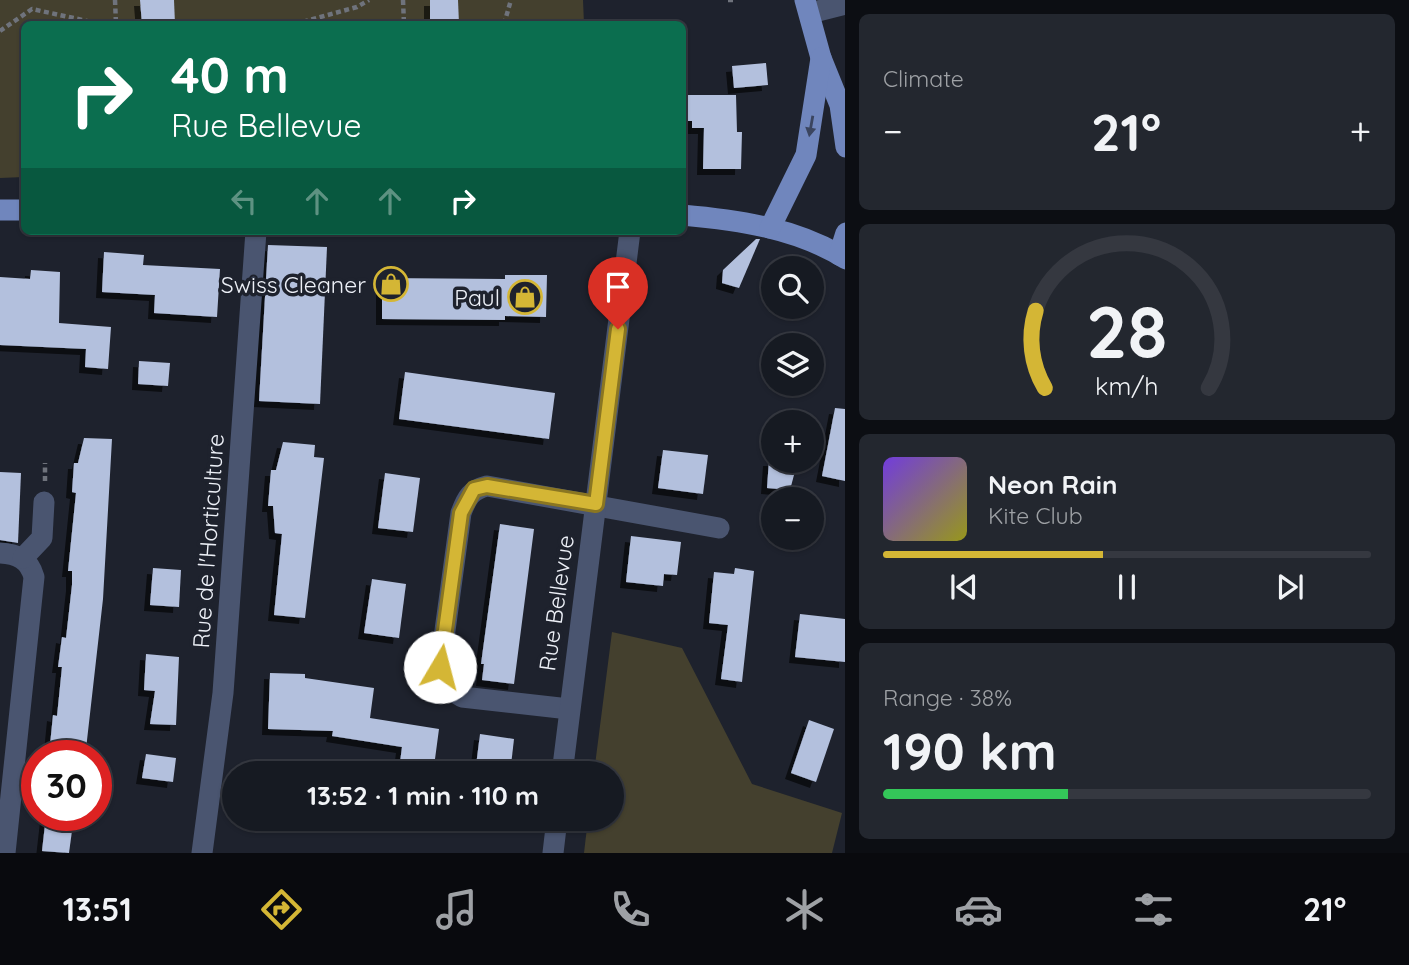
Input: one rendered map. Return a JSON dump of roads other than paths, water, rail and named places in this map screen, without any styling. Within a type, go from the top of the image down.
[{"type":"main road","points":[[807,6],[821,58],[840,105],[845,146]]},
{"type":"main road","points":[[770,228],[806,155],[821,58]]},
{"type":"main road","points":[[0,210],[21,210]]},
{"type":"main road","points":[[686,215],[737,220],[770,228],[842,257],[845,233]]},
{"type":"street","points":[[807,6],[845,4]]},
{"type":"street","name":"Rue de l'Horticulture","points":[[202,853],[223,693],[256,235]]},
{"type":"street","name":"Rue Bellevue","points":[[563,761],[630,235]]},
{"type":"street","points":[[569,709],[462,697],[449,690],[440,667],[461,513],[474,489],[487,486],[719,528]]},
{"type":"street","points":[[23,558],[42,538],[44,502]]},
{"type":"street","points":[[0,553],[23,558],[32,567],[34,576],[5,853]]},
{"type":"street","points":[[553,853],[556,831]]},
{"type":"place","name":"Swiss Cleaner","points":[[391,284]]},
{"type":"place","name":"Paul","points":[[525,297]]}]
